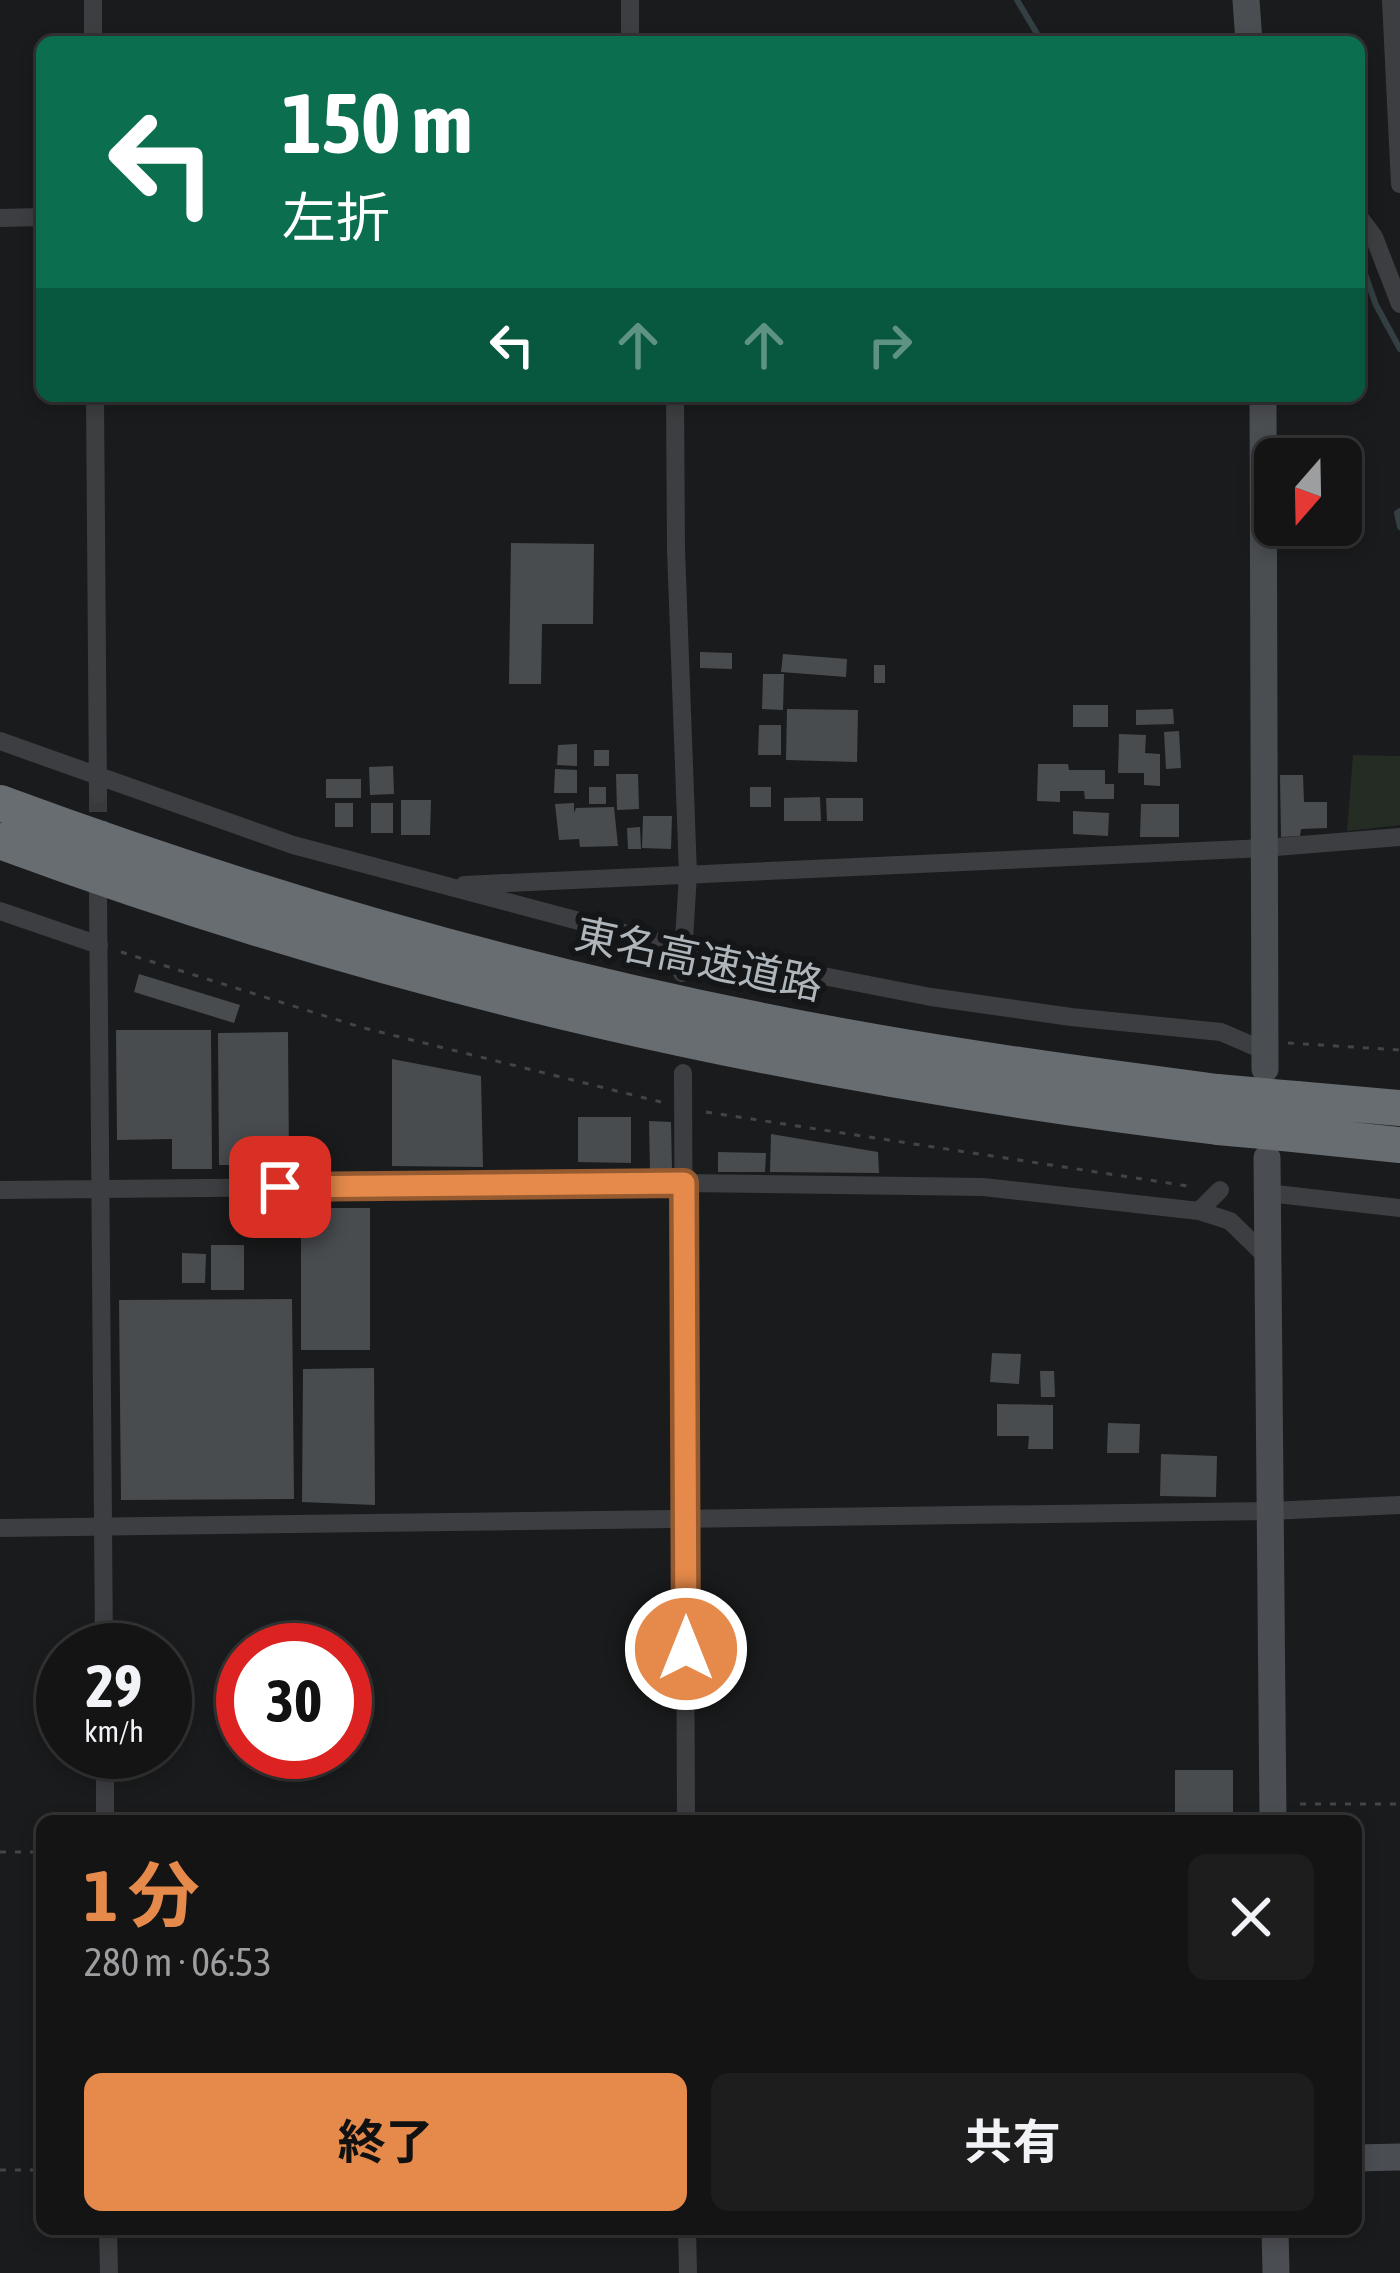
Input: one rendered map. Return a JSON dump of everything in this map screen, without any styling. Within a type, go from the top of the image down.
[{"type":"highway","name":"東名高速道路","points":[[0,802],[121,848],[302,906],[510,964],[709,1010],[1218,1109],[1282,1130],[1400,1144]]},
{"type":"highway","name":"東名高速道路","points":[[0,841],[316,949],[502,1000],[702,1046],[874,1079],[1218,1109]]},
{"type":"highway","name":"東名高速道路","points":[[1282,1130],[1400,1108]]},
{"type":"street","points":[[93,0],[93,36]]},
{"type":"street","points":[[630,0],[630,36]]},
{"type":"street","points":[[1246,0],[1249,36]]},
{"type":"street","points":[[1390,0],[1400,184]]},
{"type":"street","points":[[0,218],[36,218]]},
{"type":"street","points":[[1365,225],[1400,304]]},
{"type":"street","points":[[95,402],[98,786]]},
{"type":"street","points":[[675,402],[688,874],[682,973]]},
{"type":"street","points":[[0,741],[98,786],[293,845],[684,949],[931,997],[1221,1032],[1265,1054],[1263,402]]},
{"type":"street","points":[[447,886],[1264,848],[1400,837]]},
{"type":"street","points":[[98,892],[104,1623]]},
{"type":"street","points":[[0,911],[99,945]]},
{"type":"street","points":[[683,1072],[686,1815]]},
{"type":"street","points":[[1272,1813],[1268,1193],[1282,1130]]},
{"type":"street","points":[[0,1190],[684,1183],[983,1186],[1199,1211],[1230,1221],[1268,1258]]},
{"type":"street","points":[[1199,1211],[1220,1190]]},
{"type":"street","points":[[1268,1193],[1400,1208]]},
{"type":"street","points":[[0,1528],[1400,1505]]},
{"type":"street","points":[[105,1779],[105,1815]]},
{"type":"street","points":[[1362,2158],[1400,2157]]},
{"type":"street","points":[[108,2235],[109,2273]]},
{"type":"street","points":[[687,2235],[688,2273]]},
{"type":"street","points":[[1276,2235],[1276,2273]]},
{"type":"path","points":[[1265,1054],[1400,1050]]},
{"type":"path","points":[[1272,1813],[1400,1804]]},
{"type":"path","points":[[0,1852],[36,1852]]},
{"type":"path","points":[[0,2170],[36,2170]]},
{"type":"shaded area","points":[[1353,755],[1400,756],[1400,825],[1347,831]]},
{"type":"building","points":[[511,543],[594,544],[593,624],[542,624],[541,684],[509,684]]},
{"type":"building","points":[[700,652],[732,653],[732,669],[700,668]]},
{"type":"building","points":[[783,654],[847,659],[846,677],[781,672]]},
{"type":"building","points":[[874,665],[885,665],[885,683],[874,683]]},
{"type":"building","points":[[763,674],[784,674],[783,710],[762,709]]},
{"type":"building","points":[[1073,705],[1108,705],[1108,727],[1073,727]]},
{"type":"building","points":[[787,709],[858,710],[857,762],[786,760]]},
{"type":"building","points":[[1173,709],[1174,724],[1136,725],[1136,710]]},
{"type":"building","points":[[759,725],[781,725],[781,755],[758,755]]},
{"type":"building","points":[[1179,731],[1181,768],[1166,769],[1164,732]]},
{"type":"building","points":[[1119,734],[1146,735],[1145,753],[1160,754],[1160,786],[1144,785],[1144,773],[1118,773]]},
{"type":"building","points":[[577,744],[577,766],[557,765],[558,745]]},
{"type":"building","points":[[594,750],[609,750],[609,766],[594,766]]},
{"type":"building","points":[[1038,764],[1105,770],[1105,784],[1114,784],[1114,799],[1085,799],[1084,791],[1060,791],[1060,802],[1037,801]]},
{"type":"building","points":[[393,766],[394,794],[370,795],[369,767]]},
{"type":"building","points":[[555,769],[577,770],[577,793],[554,793]]},
{"type":"building","points":[[616,774],[638,774],[639,809],[617,810]]},
{"type":"building","points":[[1280,775],[1303,775],[1304,802],[1327,802],[1327,828],[1301,829],[1300,836],[1281,837]]},
{"type":"building","points":[[326,779],[361,779],[361,798],[326,798]]},
{"type":"building","points":[[589,787],[606,787],[606,804],[589,804]]},
{"type":"building","points":[[750,787],[771,787],[771,807],[750,807]]},
{"type":"building","points":[[820,797],[821,821],[784,821],[784,798]]},
{"type":"building","points":[[826,798],[863,798],[863,821],[827,821]]},
{"type":"building","points":[[401,800],[431,800],[430,835],[401,835]]},
{"type":"building","points":[[335,803],[353,803],[353,827],[335,827]]},
{"type":"building","points":[[371,803],[393,803],[393,833],[371,833]]},
{"type":"building","points":[[574,803],[574,813],[576,808],[614,807],[618,846],[580,847],[579,839],[559,840],[555,804]]},
{"type":"building","points":[[1141,804],[1179,804],[1179,837],[1140,837]]},
{"type":"building","points":[[1073,811],[1109,813],[1108,836],[1073,834]]},
{"type":"building","points":[[643,816],[672,816],[671,849],[642,848]]},
{"type":"building","points":[[640,827],[641,849],[628,849],[627,828]]},
{"type":"building","points":[[139,974],[240,1005],[234,1023],[134,992]]},
{"type":"building","points":[[116,1030],[211,1030],[212,1169],[172,1169],[172,1139],[117,1140]]},
{"type":"building","points":[[288,1032],[289,1165],[219,1165],[218,1033]]},
{"type":"building","points":[[392,1059],[481,1076],[483,1167],[392,1166]]},
{"type":"building","points":[[578,1117],[631,1117],[631,1163],[578,1162]]},
{"type":"building","points":[[649,1121],[671,1122],[672,1169],[650,1169]]},
{"type":"building","points":[[771,1134],[878,1152],[879,1173],[770,1172]]},
{"type":"building","points":[[718,1152],[766,1153],[765,1172],[718,1172]]},
{"type":"building","points":[[301,1208],[370,1208],[370,1350],[301,1350]]},
{"type":"building","points":[[211,1245],[244,1245],[244,1290],[211,1290]]},
{"type":"building","points":[[182,1253],[206,1254],[205,1283],[182,1283]]},
{"type":"building","points":[[292,1299],[294,1499],[121,1500],[119,1300]]},
{"type":"building","points":[[992,1353],[1021,1354],[1019,1384],[990,1382]]},
{"type":"building","points":[[374,1368],[375,1505],[302,1502],[303,1369]]},
{"type":"building","points":[[1040,1371],[1054,1371],[1055,1397],[1041,1397]]},
{"type":"building","points":[[997,1404],[1053,1405],[1053,1449],[1028,1449],[1029,1436],[997,1436]]},
{"type":"building","points":[[1108,1423],[1140,1424],[1139,1453],[1107,1453]]},
{"type":"building","points":[[1161,1454],[1217,1456],[1216,1497],[1160,1496]]},
{"type":"building","points":[[1175,1770],[1233,1770],[1233,1813],[1175,1813]]},
{"type":"waterway","points":[[1017,0],[1038,36]]},
{"type":"waterway","points":[[1365,274],[1400,349]]},
{"type":"waterway","points":[[1400,511],[1400,527]]},
{"type":"tunnel","points":[[98,794],[98,843]]},
{"type":"route","points":[[280,1187],[684,1183],[686,1649]]}]
